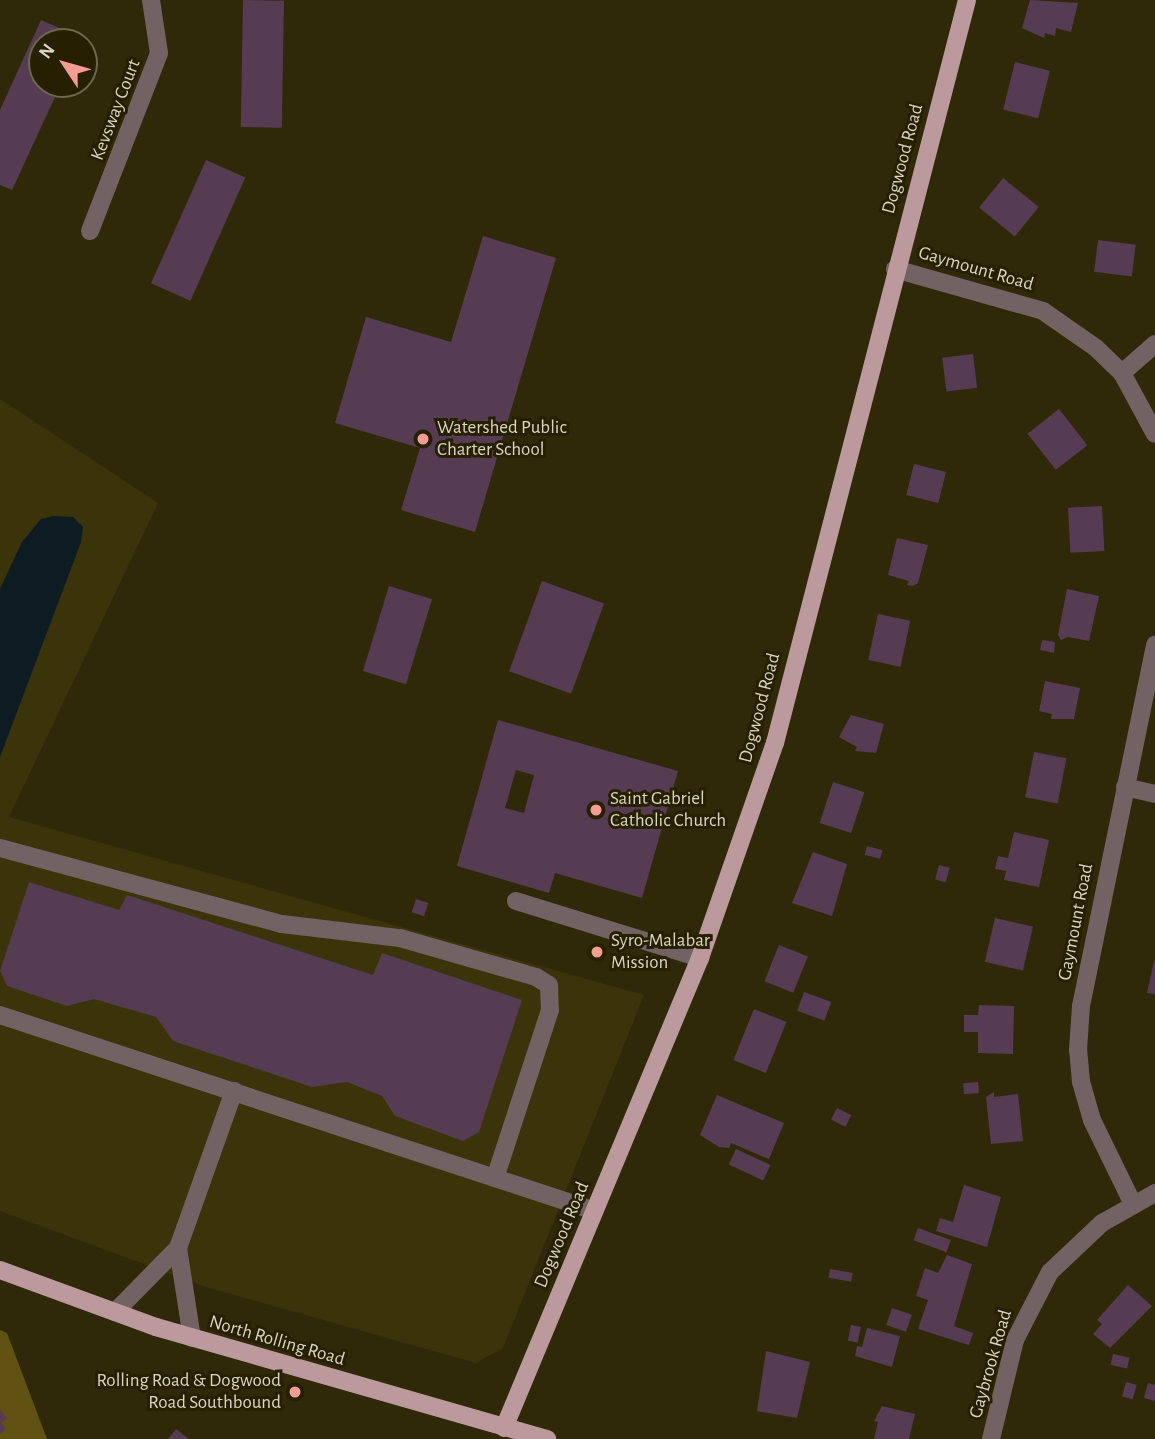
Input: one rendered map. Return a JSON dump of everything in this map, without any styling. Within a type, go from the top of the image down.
[{"type":"main road","name":"Dogwood Road","points":[[501,1434],[701,958],[775,743],[895,268],[967,0]]},
{"type":"main road","name":"North Rolling Road","points":[[0,1270],[192,1338],[501,1434],[547,1439]]},
{"type":"street","name":"Kevsway Court","points":[[90,231],[159,53],[151,0]]},
{"type":"street","name":"Gaymount Road","points":[[895,268],[1043,310],[1096,348],[1122,373],[1155,434]]},
{"type":"street","points":[[1122,373],[1155,344]]},
{"type":"street","name":"Gaymount Road","points":[[1132,1202],[1092,1120],[1078,1050],[1081,1006],[1155,644]]},
{"type":"street","points":[[1125,787],[1155,794]]},
{"type":"street","points":[[0,848],[282,924],[400,937],[536,977],[549,985],[550,1010],[495,1178]]},
{"type":"street","points":[[516,901],[701,958]]},
{"type":"street","points":[[0,1015],[595,1211]]},
{"type":"street","points":[[115,1312],[178,1248],[234,1091]]},
{"type":"street","name":"Gaybrook Road","points":[[992,1439],[1015,1340],[1030,1304],[1073,1246],[1132,1202],[1155,1192]]},
{"type":"street","points":[[178,1248],[192,1338]]},
{"type":"shaded area","points":[[0,399],[158,503],[9,817],[644,995],[503,1348],[476,1363],[206,1287],[0,1211]]},
{"type":"shaded area","points":[[53,516],[73,517],[83,527],[81,542],[0,757],[0,589],[22,542],[41,519]]},
{"type":"shaded area","points":[[0,1330],[7,1333],[47,1439],[0,1439]]},
{"type":"building","points":[[243,0],[284,1],[282,128],[241,127]]},
{"type":"building","points":[[1030,0],[1078,3],[1071,32],[1056,28],[1055,36],[1045,33],[1044,38],[1022,28]]},
{"type":"building","points":[[41,20],[59,28],[37,28]]},
{"type":"building","points":[[28,49],[28,98],[55,98],[12,190],[0,185],[0,110]]},
{"type":"building","points":[[1015,62],[1050,71],[1038,118],[1003,110]]},
{"type":"building","points":[[206,160],[245,177],[190,301],[151,283]]},
{"type":"building","points":[[1003,178],[1039,207],[1015,236],[979,208]]},
{"type":"building","name":"Watershed Public Charter School","points":[[483,236],[556,258],[475,532],[401,510],[420,448],[335,423],[366,317],[451,342]]},
{"type":"building","points":[[1098,240],[1136,245],[1132,276],[1094,272]]},
{"type":"building","points":[[973,354],[977,388],[946,392],[942,358]]},
{"type":"building","points":[[1059,409],[1087,445],[1056,470],[1027,434]]},
{"type":"building","points":[[914,464],[946,472],[938,503],[906,495]]},
{"type":"building","points":[[1102,506],[1104,551],[1070,553],[1068,508]]},
{"type":"building","points":[[897,538],[928,545],[918,583],[913,586],[907,585],[909,581],[888,575]]},
{"type":"building","points":[[542,581],[604,604],[571,694],[509,671]]},
{"type":"building","points":[[389,586],[432,599],[406,684],[363,671]]},
{"type":"building","points":[[1067,589],[1099,596],[1089,641],[1068,637],[1061,640],[1058,635]]},
{"type":"building","points":[[878,614],[910,621],[901,667],[868,660]]},
{"type":"building","points":[[1042,640],[1055,642],[1054,653],[1040,650]]},
{"type":"building","points":[[1045,681],[1080,688],[1074,719],[1051,719],[1052,714],[1039,711]]},
{"type":"building","points":[[851,715],[884,724],[876,753],[855,751],[857,747],[839,737]]},
{"type":"building","name":"Saint Gabriel Catholic Church","points":[[498,720],[678,771],[642,898],[555,873],[549,893],[457,866]],"holes":[[[516,770],[534,775],[524,813],[505,808]]]},
{"type":"building","points":[[1034,752],[1066,758],[1058,803],[1025,797]]},
{"type":"building","points":[[833,782],[864,792],[851,833],[820,823]]},
{"type":"building","points":[[1014,832],[1049,840],[1039,887],[1004,880],[1006,871],[995,869],[998,856],[1008,858]]},
{"type":"building","points":[[867,846],[882,850],[880,859],[865,855]]},
{"type":"building","points":[[813,852],[847,864],[832,916],[792,903]]},
{"type":"building","points":[[939,865],[950,868],[946,882],[935,879]]},
{"type":"building","points":[[29,882],[119,910],[127,895],[373,975],[382,953],[522,1000],[479,1132],[463,1141],[395,1116],[382,1096],[347,1082],[312,1087],[173,1041],[156,1017],[94,999],[67,1006],[7,986],[0,971]]},
{"type":"building","points":[[416,899],[428,903],[424,916],[412,912]]},
{"type":"building","points":[[995,918],[1033,927],[1023,971],[985,962]]},
{"type":"building","points":[[779,945],[808,957],[793,993],[764,981]]},
{"type":"building","points":[[1155,961],[1155,994],[1147,993]]},
{"type":"building","points":[[804,992],[831,1002],[824,1021],[797,1011]]},
{"type":"building","points":[[979,1005],[1014,1006],[1013,1054],[978,1053],[978,1032],[964,1032],[964,1015],[978,1015]]},
{"type":"building","points":[[754,1009],[786,1022],[766,1073],[733,1060]]},
{"type":"building","points":[[978,1082],[979,1093],[964,1094],[963,1083]]},
{"type":"building","points":[[994,1092],[994,1097],[1018,1094],[1023,1141],[991,1144],[986,1097]]},
{"type":"building","points":[[717,1095],[784,1123],[769,1159],[731,1143],[729,1148],[719,1147],[700,1135]]},
{"type":"building","points":[[837,1108],[851,1115],[845,1127],[831,1120]]},
{"type":"building","points":[[736,1149],[770,1165],[763,1180],[729,1164]]},
{"type":"building","points":[[964,1185],[1001,1197],[987,1247],[936,1231],[940,1218],[953,1222]]},
{"type":"building","points":[[918,1228],[951,1240],[946,1252],[914,1240]]},
{"type":"building","points":[[947,1255],[972,1264],[954,1326],[973,1333],[969,1345],[918,1329],[928,1300],[916,1296],[925,1268],[938,1273]]},
{"type":"building","points":[[830,1269],[853,1273],[851,1282],[828,1278]]},
{"type":"building","points":[[1128,1285],[1152,1306],[1110,1348],[1093,1334],[1102,1324],[1097,1320]]},
{"type":"building","points":[[892,1308],[912,1315],[906,1332],[886,1325]]},
{"type":"building","points":[[851,1325],[861,1327],[858,1343],[848,1341]]},
{"type":"building","points":[[867,1328],[900,1336],[892,1367],[855,1356],[857,1346],[862,1347]]},
{"type":"building","points":[[766,1351],[810,1362],[797,1418],[757,1411]]},
{"type":"building","points":[[1113,1354],[1130,1358],[1127,1369],[1111,1365]]},
{"type":"building","points":[[1126,1382],[1137,1385],[1133,1399],[1122,1396]]},
{"type":"building","points":[[1148,1383],[1155,1385],[1155,1401],[1144,1398]]},
{"type":"building","points":[[882,1406],[915,1414],[909,1439],[874,1439],[878,1422],[874,1421]]},
{"type":"building","points":[[0,1410],[7,1418],[1,1423],[6,1429],[0,1434]]},
{"type":"building","points":[[176,1429],[189,1439],[168,1439]]},
{"type":"place","name":"Watershed Public Charter School","points":[[423,439]]},
{"type":"place","name":"Saint Gabriel Catholic Church","points":[[596,810]]},
{"type":"place","name":"Syro-Malabar Mission","points":[[597,952]]},
{"type":"place","name":"Rolling Road & Dogwood Road Southbound","points":[[295,1392]]}]
